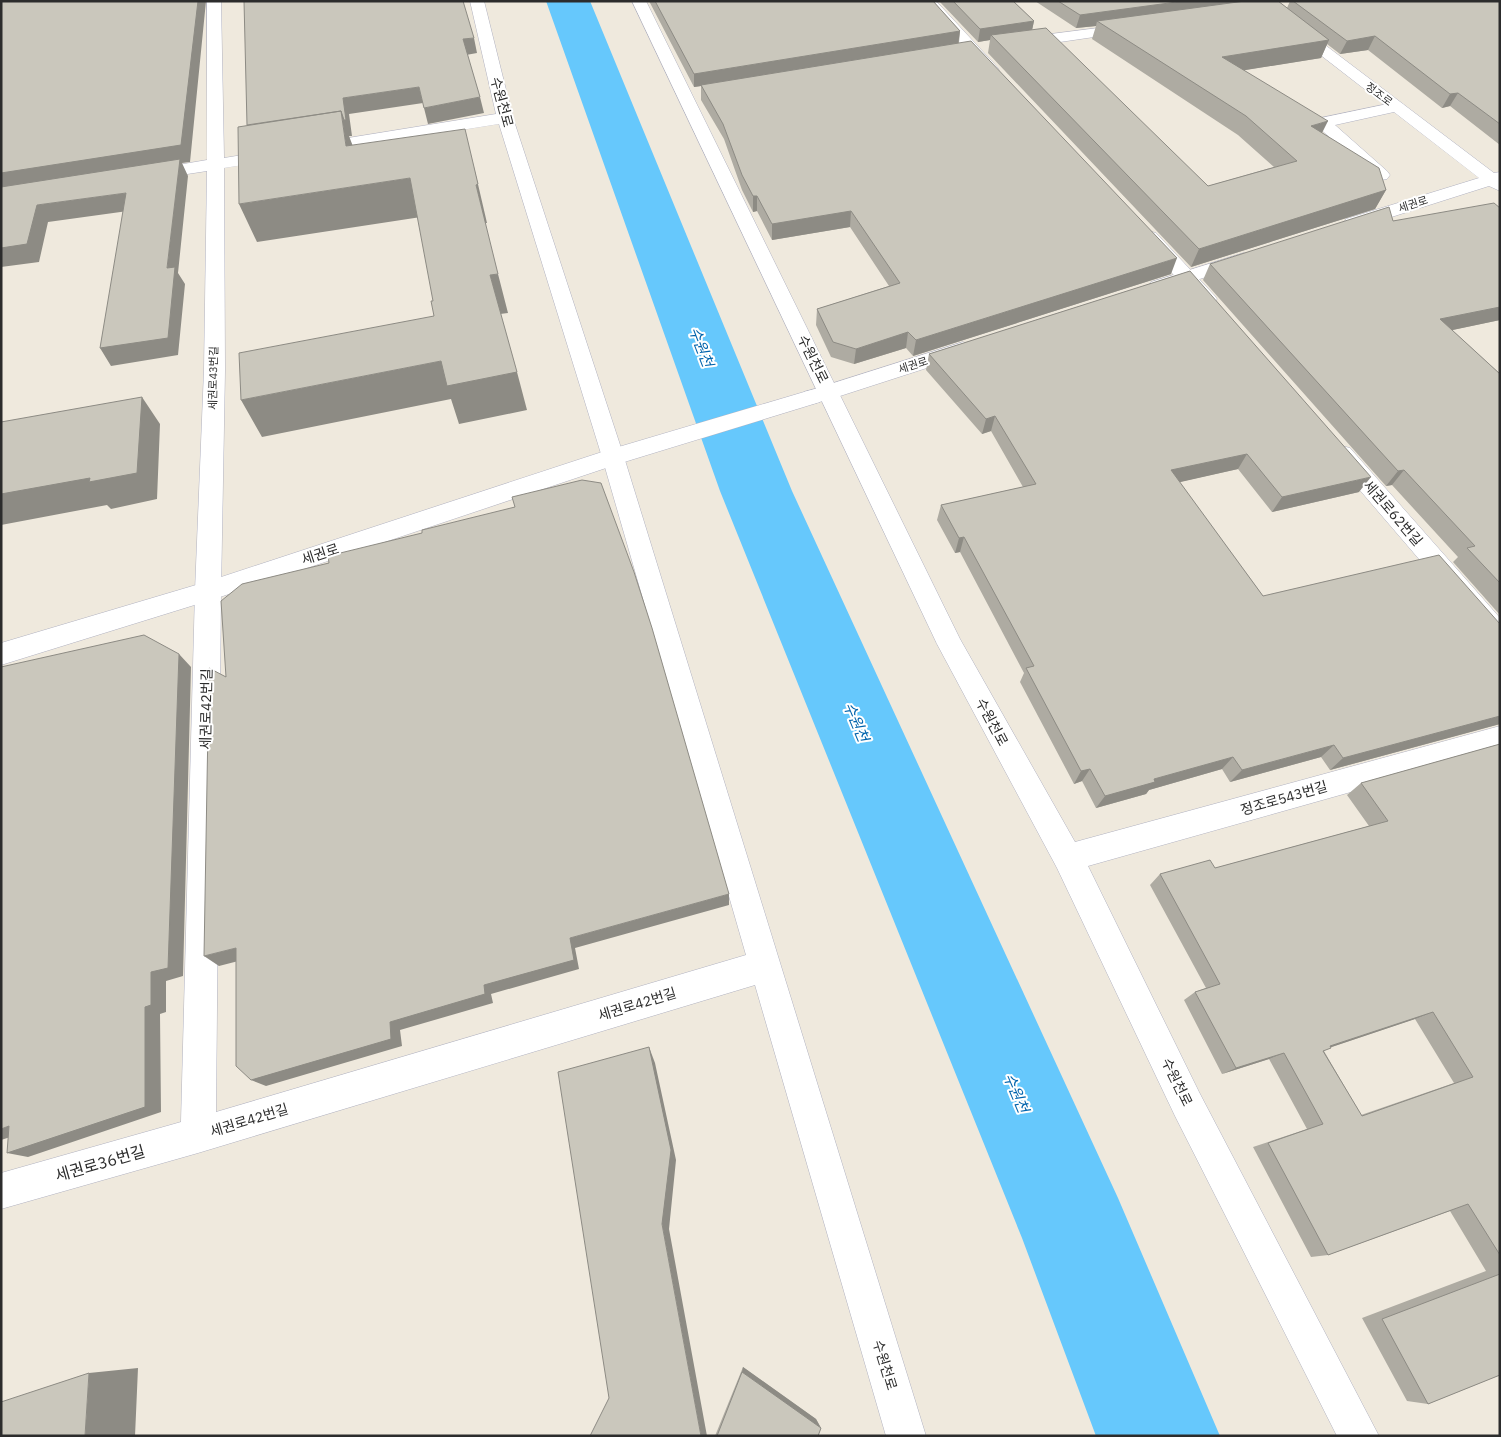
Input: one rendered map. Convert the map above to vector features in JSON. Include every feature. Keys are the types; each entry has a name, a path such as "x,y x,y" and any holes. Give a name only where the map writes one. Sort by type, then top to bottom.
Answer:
{"street":[{"name":"세권로43번길","path":"208,591 212,520 216,165 214,1"},
{"name":"수원천로","path":"477,1 505,118 625,454 764,966 906,1436"},
{"name":"수원천로","path":"639,1 821,394 950,644 1068,858 1187,1104 1359,1436"},
{"path":"928,1 1005,85"},
{"path":"1258,7 1287,6"},
{"name":"정조로","path":"1258,7 1497,181"},
{"path":"953,52 1150,25"},
{"path":"684,96 703,93"},
{"path":"1381,175 1322,123 1397,107"},
{"path":"128,179 505,118"},
{"name":"세권로","path":"1339,228 1497,181"},
{"path":"1140,227 1220,314"},
{"path":"1140,292 1263,252"},
{"name":"세권로","path":"1,654 208,591 625,454 980,344"},
{"name":"세권로62번길","path":"1330,442 1500,636"},
{"name":"세권로42번길","path":"208,591 198,1135 764,966"},
{"name":"정조로543번길","path":"1068,858 1500,738"},
{"name":"세권로36번길","path":"1,1191 198,1135"}],"building":[{"path":"1,1 198,1 181,145 1,173"},
{"path":"244,1 463,1 474,38 463,39 480,97 424,108 419,87 343,98 346,120 344,120 341,111 247,125"},
{"path":"655,1 933,1 960,31 694,74"},
{"path":"953,1 1013,1 1034,21 980,29"},
{"path":"1058,1 1184,1 1080,15"},
{"path":"1245,1 1278,1 1329,40 1222,57 1328,121 1311,126 1379,168 1386,190 1199,249 991,35 1046,28 1208,186 1297,161 1246,116 1097,21"},
{"path":"1293,1 1500,1 1500,124 1458,93 1450,94 1375,36 1347,41"},
{"path":"971,41 1177,258 916,340 908,332 856,349 833,342 817,309 900,283 851,211 772,224 757,196 753,196 742,175 723,124 701,85"},
{"path":"341,111 346,146 465,129 478,184 476,185 498,274 490,275 517,372 447,386 441,361 241,400 239,353 434,316 431,301 433,301 410,178 239,204 238,127"},
{"path":"180,159 167,268 175,267 168,338 100,348 126,193 37,205 27,244 1,248 1,187"},
{"path":"1494,203 1500,208 1500,307 1440,319 1500,374 1500,583 1467,548 1475,546 1404,470 1398,471 1210,264 1389,207 1393,221"},
{"path":"1190,271 1371,477 1282,497 1247,454 1171,470 1263,596 1439,555 1500,624 1500,716 1343,758 1334,745 1242,770 1233,757 1154,779 1155,782 1105,796 1090,769 1081,771 1026,668 1034,666 964,537 959,538 941,505 1036,484 995,416 986,419 929,354"},
{"path":"142,397 137,473 89,482 90,478 1,494 1,422"},
{"path":"582,480 601,483 634,572 729,894 570,938 574,960 484,985 485,994 390,1022 391,1039 251,1080 236,1066 236,948 204,956 209,668 226,677 221,601 242,584 329,563 328,556 422,533 422,530 515,507 512,497"},
{"path":"144,635 179,654 168,968 151,972 151,1005 145,1007 145,1107 7,1153 9,1126 1,1129 1,667"},
{"path":"1500,744 1500,1255 1468,1204 1328,1255 1268,1143 1323,1124 1284,1053 1236,1068 1195,992 1220,984 1160,874 1210,860 1215,868 1388,821 1361,783","holes":["1433,1012 1473,1077 1362,1116 1323,1051 1331,1048 1330,1046"]},
{"path":"649,1047 671,1150 662,1224 701,1436 590,1436 609,1398 558,1072"},
{"path":"1500,1274 1500,1375 1428,1404 1382,1319"},
{"path":"742,1372 821,1428 818,1436 717,1436"},
{"path":"89,1373 85,1436 1,1436 1,1402"}],"waterway":[{"name":"수원천","path":"568,1 756,491 1078,1238 1158,1436"}]}
